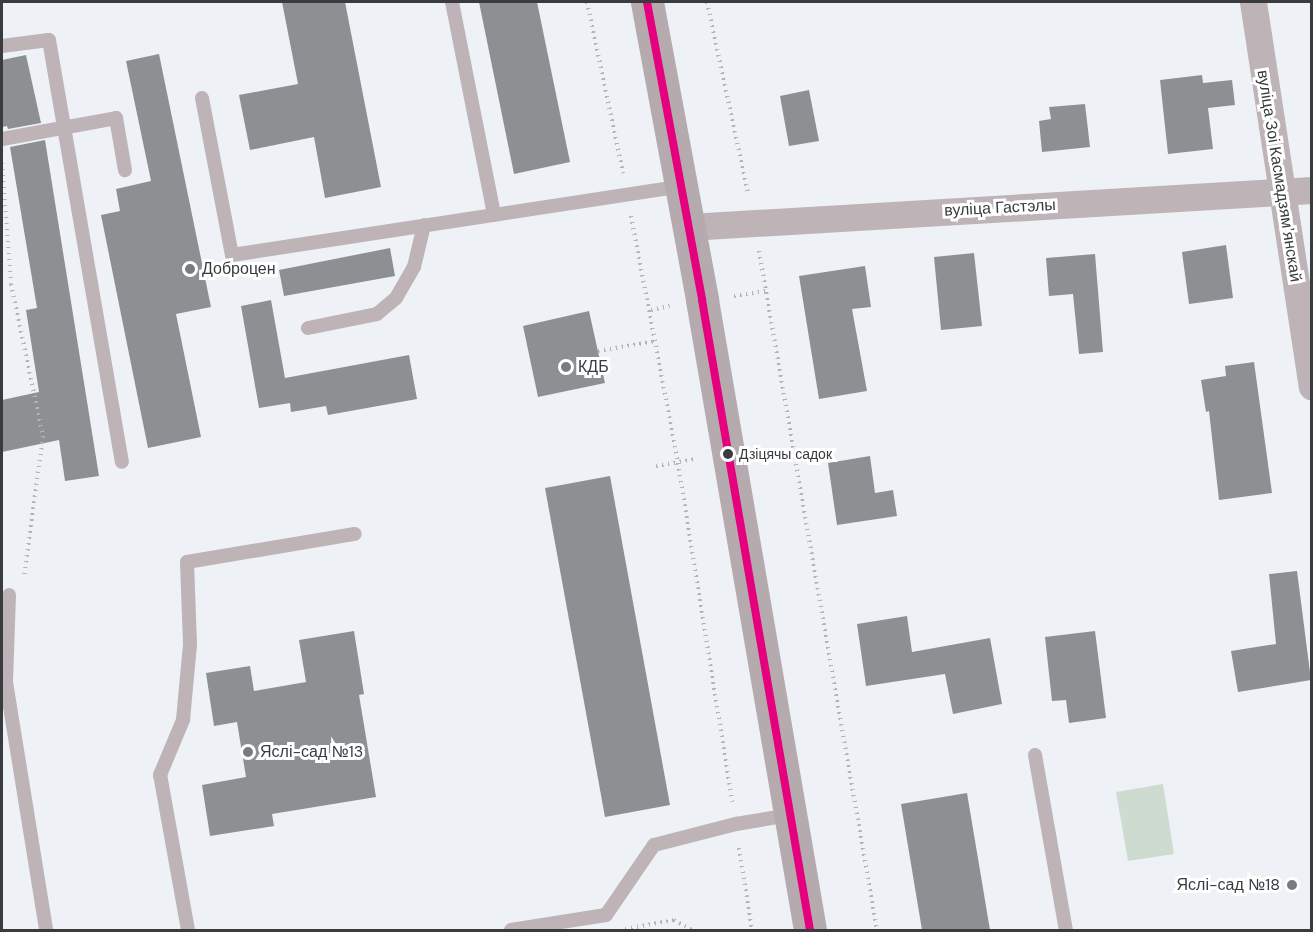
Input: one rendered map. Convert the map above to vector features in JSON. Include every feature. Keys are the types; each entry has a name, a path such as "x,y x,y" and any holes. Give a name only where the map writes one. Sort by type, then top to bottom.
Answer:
{"main road":[{"path":"647,2 689,228 810,930"}],"street":[{"name":"вуліца Зоі Касмадзямʼянскай","path":"1253,2 1311,387"},
{"name":"вуліца Гастэлы","path":"689,228 1311,190"}],"lane":[{"path":"453,2 494,215"},
{"path":"2,46 49,40 122,462"},
{"path":"202,98 232,255 681,186"},
{"path":"2,139 116,118 125,170"},
{"path":"308,328 377,314 396,298 414,267 424,225"},
{"path":"188,930 160,776 183,720 190,644 187,562 355,534"},
{"path":"9,594 4,682 46,930"},
{"path":"1035,755 1066,930"},
{"path":"511,930 606,915 654,845 736,824 790,815"}],"path":[{"path":"586,2 656,341 752,930"},
{"path":"706,2 753,223 877,930"},
{"path":"2,155 11,284 43,436 23,583 9,594"},
{"path":"598,351 656,341"},
{"path":"616,930 674,920 692,930"}],"shaded area":[{"path":"1163,784 1174,854 1128,861 1116,792"}],"building":[{"path":"282,2 345,2 381,187 325,198 314,137 250,150 239,95 298,84"},
{"path":"479,2 537,2 570,162 514,174"},
{"path":"159,54 211,307 176,314 201,437 148,448 101,215 120,211 116,189 151,181 126,61"},
{"path":"26,55 41,123 8,129 7,126 2,127 2,60"},
{"path":"1202,75 1203,83 1232,80 1235,105 1208,108 1213,149 1168,154 1160,80"},
{"path":"809,90 819,141 789,146 780,96"},
{"path":"1085,104 1090,147 1042,152 1039,121 1051,119 1049,107"},
{"path":"45,140 99,476 65,481 59,440 2,452 2,400 39,392 26,310 37,308 10,147"},
{"path":"1226,245 1233,298 1189,304 1182,252"},
{"path":"390,248 395,276 284,296 279,270"},
{"path":"974,253 982,326 941,330 934,257"},
{"path":"1095,254 1103,352 1079,354 1073,294 1049,296 1046,258"},
{"path":"865,266 871,307 852,309 867,391 819,399 799,276"},
{"path":"271,300 285,378 409,355 417,399 328,415 326,406 291,412 290,403 259,408 241,306"},
{"name":"КДБ","path":"589,311 605,383 538,397 523,326"},
{"path":"1254,362 1272,493 1219,500 1209,411 1206,412 1201,380 1226,376 1225,366"},
{"path":"870,456 875,493 893,490 897,516 837,525 828,463"},
{"path":"610,476 670,805 605,817 545,488"},
{"path":"1297,571 1311,680 1238,692 1231,651 1276,644 1269,574"},
{"path":"907,616 912,652 990,638 1002,704 953,714 945,674 866,686 857,624"},
{"path":"354,631 364,694 359,695 376,797 272,814 274,826 210,836 202,785 246,777 237,722 214,726 206,673 250,666 254,691 306,682 299,640"},
{"path":"1095,631 1106,718 1069,723 1066,700 1052,701 1045,637"},
{"path":"967,793 990,930 922,930 901,804"}],"transit line":[{"path":"647,2 702,300 810,930"}],"place":[{"name":"Доброцен","path":"190,269"},
{"name":"КДБ","path":"566,367"},
{"name":"Дзіцячы садок","path":"728,454"},
{"name":"Яслі-сад №13","path":"248,752"},
{"name":"Яслі-сад №18","path":"1292,885"}]}
